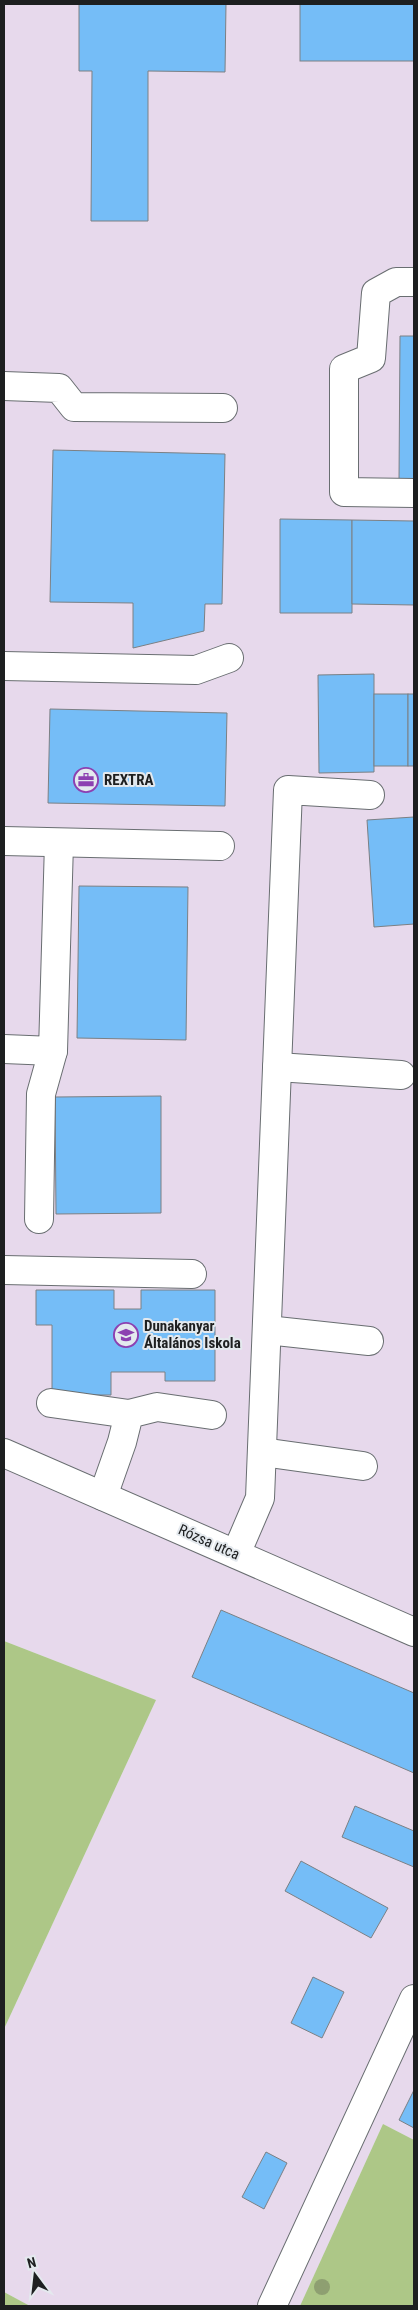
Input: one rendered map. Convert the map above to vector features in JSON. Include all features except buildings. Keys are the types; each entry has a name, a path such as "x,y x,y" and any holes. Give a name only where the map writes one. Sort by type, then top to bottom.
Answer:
{"street":[{"path":"414,282 396,282 376,293 371,358 344,369 344,492 414,493"},
{"path":"4,386 59,388 74,407 223,408"},
{"path":"4,666 196,670 229,658"},
{"path":"236,1554 260,1498 288,790 370,795"},
{"path":"4,842 220,846"},
{"path":"39,1218 41,1094 53,1051 59,843"},
{"path":"4,1049 53,1051"},
{"path":"277,1067 401,1075"},
{"path":"4,1270 192,1274"},
{"path":"267,1330 370,1341"},
{"path":"50,1404 129,1414 157,1407 212,1415"},
{"path":"103,1496 122,1442 129,1414"},
{"path":"262,1452 363,1466"},
{"name":"Rózsa utca","path":"4,1453 414,1632"},
{"path":"272,2306 414,1999"}],"shaded area":[{"path":"4,4 414,4 414,2140 383,2124 300,2306 30,2306 4,2292 4,2029 156,1700 4,1641"}],"green space":[{"path":"4,1641 156,1700 4,2029"},
{"path":"383,2124 414,2140 414,2306 300,2306"},
{"path":"4,2292 30,2306 4,2306"}],"place":[{"name":"REXTRA","path":"86,780"},
{"name":"Dunakanyar Általános Iskola","path":"126,1335"}]}
